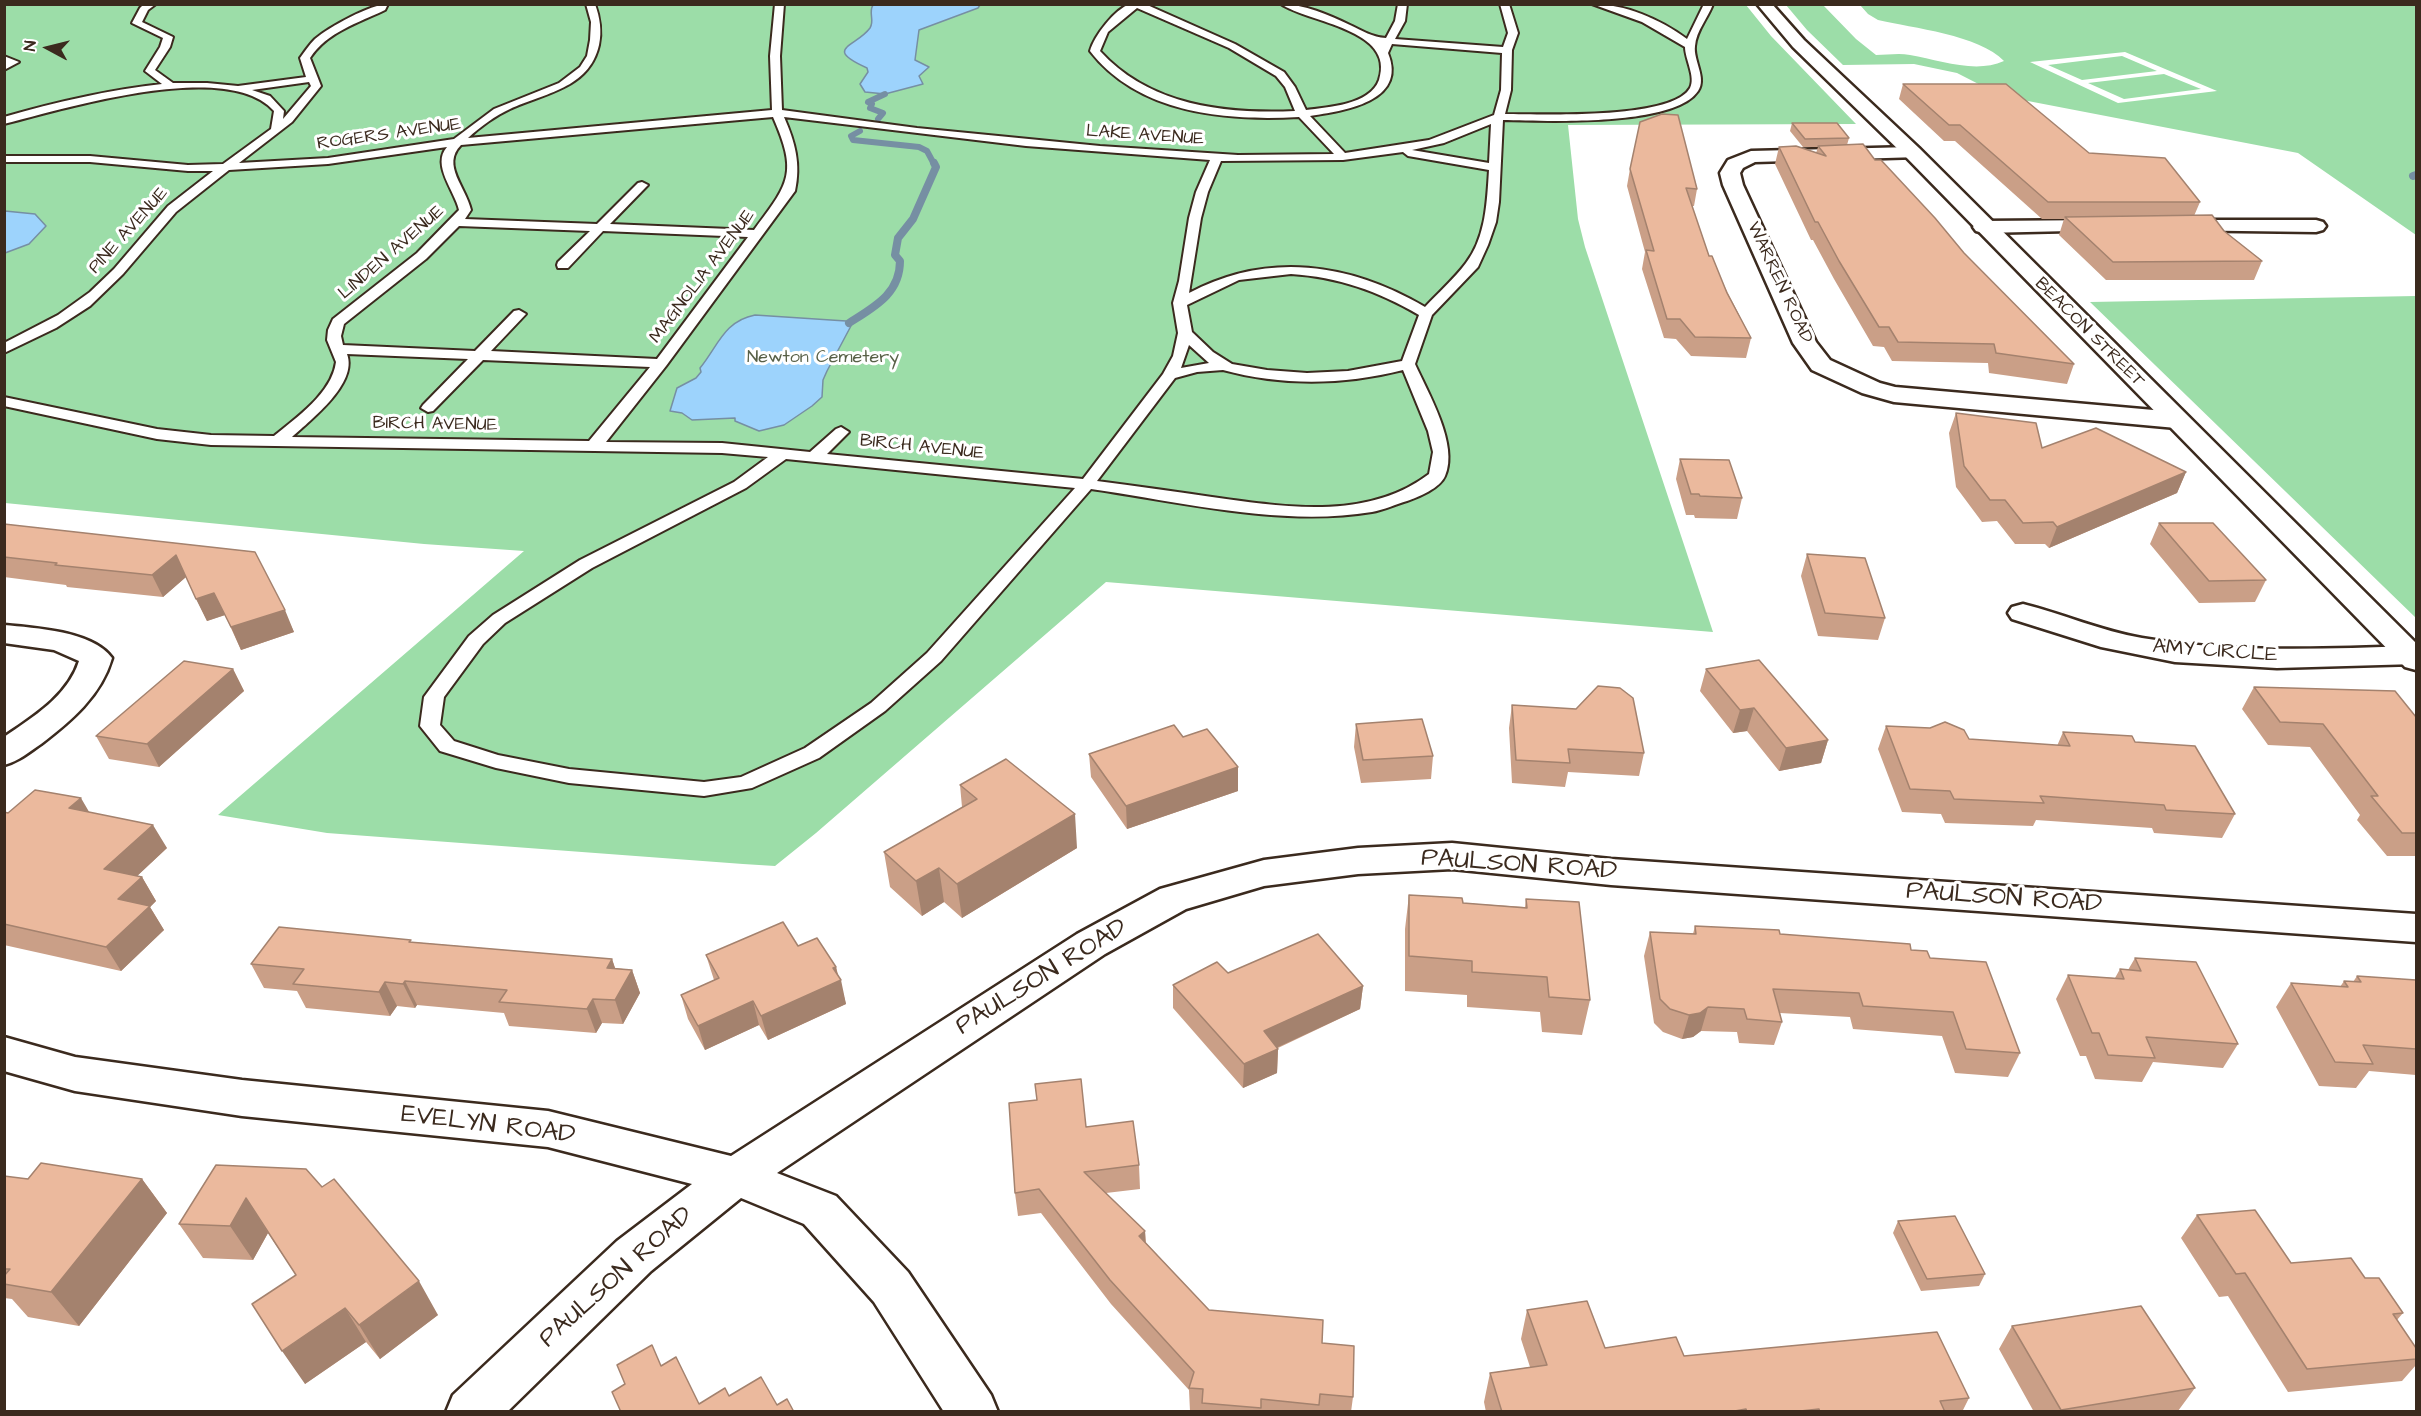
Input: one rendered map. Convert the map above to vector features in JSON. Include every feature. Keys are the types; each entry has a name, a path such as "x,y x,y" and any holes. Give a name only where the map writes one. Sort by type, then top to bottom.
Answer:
{"street":[{"name":"BEACON STREET","path":"1764,4 1799,46 1912,153 1983,227 2415,658"},
{"name":"WARREN ROAD","path":"1912,153 1776,154 1751,157 1735,164 1730,173 1733,185 1805,343 1821,365 1871,388 1894,394 2176,420"},
{"path":"1983,227 2129,226"},
{"path":"2152,226 2316,226"},
{"name":"AMY CIRCLE","path":"2024,613 2117,642 2177,652 2283,658 2415,658"},
{"path":"4,634 64,643 84,650 96,658 94,671 84,687 70,702 4,754"},
{"name":"PAULSON ROAD","path":"471,1412 634,1256 736,1176 1091,944 1173,899 1264,873 1358,861 1452,856 1611,872 2416,928"},
{"name":"EVELYN ROAD","path":"4,1054 75,1074 242,1098 548,1129 736,1176 820,1210 891,1287 973,1412"}],"lane":[{"path":"152,4 144,8 137,22 168,37 165,47 150,71 171,86"},
{"path":"4,122 87,99 171,86 239,89 312,79 305,58 310,48 327,36 382,8 384,4"},
{"name":"LINDEN AVENUE","path":"278,441 307,415 340,379 344,363 336,349 333,333 338,322 431,247 457,222 465,210 464,198 447,172 448,152 487,117 507,106 556,87 587,68 594,54 597,24 590,4"},
{"path":"777,112 775,56 780,4"},
{"path":"1343,157 1302,114 1290,87 1280,74 1261,61 1177,21 1136,4 1103,33 1096,43 1095,51 1121,75 1168,100 1198,110 1242,115 1302,114 1333,110 1370,98 1382,88 1386,80 1384,53 1400,21 1403,4"},
{"path":"1285,4 1333,22 1370,40 1384,53"},
{"path":"1170,375 1197,368 1224,366 1269,375 1319,377 1385,370 1408,364 1426,314 1454,287 1473,264 1490,222 1496,126 1506,90 1507,50 1513,33 1509,14 1504,4"},
{"path":"1596,4 1652,21 1690,46"},
{"path":"1498,117 1593,117 1652,111 1688,97 1695,90 1696,80 1690,46 1694,31 1709,4"},
{"path":"1370,40 1507,50"},
{"path":"4,59 14,62 4,67"},
{"name":"PINE AVENUE","path":"4,349 78,308 95,295 126,264 169,211 276,130 305,103 316,86 312,79"},
{"path":"239,89 268,99 279,111 276,130"},
{"name":"ROGERS AVENUE","path":"4,159 90,159 172,167 226,169 328,161 458,141 777,112"},
{"name":"LAKE AVENUE","path":"777,112 819,116 914,131 1064,147 1217,157 1305,159 1343,157 1393,150 1446,138 1498,117"},
{"name":"MAGNOLIA AVENUE","path":"594,447 661,363 789,191 795,173 789,142 777,112"},
{"path":"1393,150 1494,167"},
{"path":"783,454 740,484 586,564 499,619 476,640 434,697 430,726 447,746 496,761 569,776 704,789 745,783 812,753 878,707 934,657 1087,484 1170,375 1180,356 1185,333 1180,303 1186,281 1195,218 1202,192 1217,157"},
{"path":"563,265 642,185"},
{"path":"457,222 759,234"},
{"path":"1180,303 1212,286 1241,276 1303,271 1350,278 1405,300 1426,314"},
{"path":"428,408 519,314"},
{"path":"1185,333 1203,351 1224,366"},
{"path":"336,349 661,363"},
{"name":"BIRCH AVENUE","path":"4,401 157,434 211,440 722,448 1087,484 1277,511 1320,512 1373,507 1416,492 1437,476 1442,452 1436,431 1408,364"},
{"path":"814,457 841,432"}],"green space":[{"name":"Newton Cemetery","path":"4,5 1746,5 1771,36 1856,124 1568,125 1578,219 1585,247 1713,632 1106,582 775,866 743,864 327,833 218,815 524,551 424,544 5,503"},
{"path":"1786,5 1823,5 1856,39 1876,55 1906,54 1957,65 1981,66 2004,61 1993,52 1962,39 1878,20 1860,5 2416,5 2416,235 2298,153 2002,96 1957,73 1914,64 1843,65 1807,30","holes":["2125,52 2217,91 2118,103 2030,62"]},
{"path":"2122,56 2157,71 2082,80 2048,65"},
{"path":"2164,74 2201,89 2124,99 2088,83"},
{"path":"2416,296 2416,618 2090,302"}],"water":[{"path":"873,4 980,5 978,8 919,30 915,60 929,67 919,76 923,84 885,94 865,92 860,84 868,72 867,68 844,52 870,28"},
{"path":"5,211 35,214 46,226 29,244 5,253"},
{"path":"755,315 846,321 852,324 823,380 822,397 784,425 759,431 735,421 735,418 692,420 682,413 670,411 677,388 696,378 701,372 700,368 729,329 744,318"}],"building":[{"path":"1903,84 2006,84 2089,153 2165,158 2200,202 2048,202 1960,125 1949,125"},
{"path":"1662,114 1678,115 1697,189 1686,188 1709,256 1712,256 1727,293 1751,338 1695,337 1680,319 1667,319 1646,250 1654,251 1630,169 1640,122"},
{"path":"1792,123 1837,123 1849,138 1805,139"},
{"path":"1863,144 1875,160 1881,160 1935,218 1964,253 2074,364 1996,353 1994,344 1898,342 1889,327 1879,327 1818,222 1815,222 1779,147 1796,146 1826,156 1818,146"},
{"path":"2212,215 2224,231 2262,261 2113,262 2065,217"},
{"path":"1956,413 2036,423 2042,448 2096,428 2186,472 2057,527 2053,522 2023,523 2005,500 1990,500 1964,466"},
{"path":"1680,459 1729,460 1742,498 1691,494"},
{"path":"2159,523 2213,523 2266,580 2209,581"},
{"path":"4,524 255,552 285,610 231,627 214,593 196,599 176,555 152,575 4,557"},
{"path":"1807,554 1865,558 1885,618 1825,613"},
{"path":"1759,660 1828,740 1786,748 1754,708 1740,710 1706,669"},
{"path":"184,661 233,669 147,744 96,736"},
{"path":"1598,686 1620,688 1633,698 1644,753 1568,749 1570,763 1516,760 1512,705 1576,709"},
{"path":"2254,687 2395,691 2416,717 2416,833 2402,833 2371,796 2378,796 2323,724 2280,722"},
{"path":"1422,719 1433,756 1363,760 1356,724"},
{"path":"1945,722 1964,730 1969,739 2070,746 2063,732 2132,736 2135,742 2195,746 2235,814 2166,810 2164,805 2040,796 2044,803 1954,799 1950,791 1910,789 1886,726 1930,728"},
{"path":"1174,725 1183,737 1207,729 1238,767 1126,806 1089,754"},
{"path":"1006,759 1075,814 957,884 939,868 916,881 884,852 977,799 960,785"},
{"path":"35,790 81,798 69,808 153,825 104,869 142,877 118,899 150,906 106,947 4,924 4,812 8,813"},
{"path":"1409,895 1462,898 1463,903 1527,908 1526,899 1579,902 1590,1000 1549,997 1547,977 1472,972 1472,961 1409,956"},
{"path":"783,922 798,946 817,938 836,967 833,968 841,980 761,1016 753,1001 698,1026 681,995 719,978 706,955"},
{"path":"1695,926 1779,930 1780,934 1910,944 1911,950 1927,951 1930,958 1986,962 2020,1053 1966,1049 1953,1012 1863,1006 1859,993 1773,989 1782,1022 1747,1019 1744,1009 1708,1007 1700,1013 1689,1015 1670,1009 1660,999 1650,932 1696,934"},
{"path":"279,927 411,940 409,942 612,959 607,968 632,970 615,1000 593,999 587,1009 499,1002 507,990 405,981 403,984 385,982 379,992 293,984 304,969 251,964"},
{"path":"1318,934 1363,986 1264,1031 1278,1049 1244,1064 1173,985 1217,962 1228,973"},
{"path":"2135,958 2196,962 2238,1044 2146,1037 2155,1058 2108,1055 2099,1033 2092,1033 2068,975 2124,979 2120,969 2141,971"},
{"path":"2357,976 2416,980 2416,1049 2363,1045 2373,1064 2335,1062 2291,983 2348,987 2344,981 2361,982"},
{"path":"1081,1079 1086,1127 1133,1121 1139,1165 1084,1172 1145,1231 1139,1236 1209,1310 1323,1320 1322,1343 1354,1346 1353,1397 1320,1394 1319,1405 1261,1399 1261,1408 1202,1403 1203,1389 1189,1388 1194,1372 1110,1280 1039,1189 1015,1193 1009,1103 1037,1100 1035,1084"},
{"path":"41,1163 142,1179 51,1292 4,1284 4,1276 10,1269 4,1269 4,1176 28,1179"},
{"path":"216,1165 306,1169 322,1187 334,1179 419,1281 359,1325 345,1308 282,1351 252,1304 296,1275 246,1198 230,1226 179,1224"},
{"path":"2255,1210 2291,1263 2351,1258 2365,1278 2379,1278 2403,1313 2393,1314 2416,1348 2416,1359 2307,1369 2245,1273 2236,1274 2197,1215"},
{"path":"1955,1216 1985,1274 1927,1279 1898,1221"},
{"path":"1587,1301 1605,1348 1676,1337 1684,1356 1937,1332 1969,1398 1940,1401 1945,1412 1820,1412 1819,1409 1791,1412 1747,1412 1746,1409 1729,1412 1502,1412 1490,1373 1547,1365 1527,1310"},
{"path":"2141,1306 2195,1388 2061,1410 2012,1326"},
{"path":"652,1345 661,1366 676,1357 699,1404 725,1388 729,1396 761,1377 777,1405 787,1399 794,1412 621,1412 612,1392 625,1384 617,1365"}],"waterway":[{"path":"878,119 883,113 870,108 872,104 868,102 885,94"},
{"path":"860,131 851,136 853,140 919,147 927,151 934,164"},
{"path":"849,323 876,305 896,282 900,261 895,255 898,238 913,219 936,167 934,163"}]}
